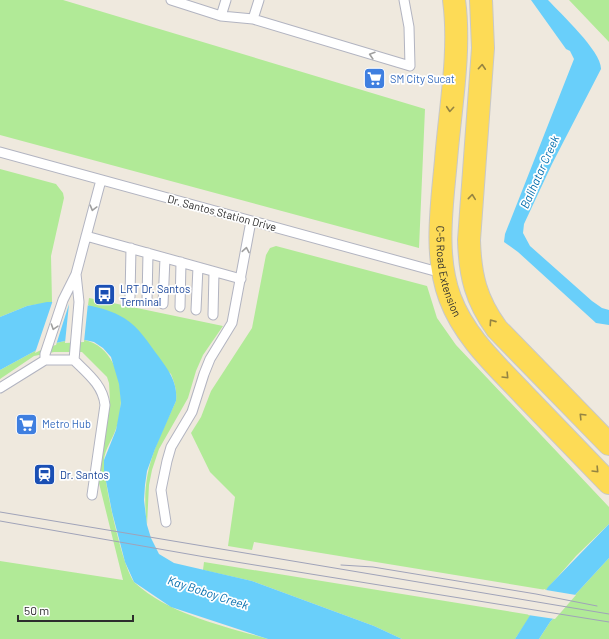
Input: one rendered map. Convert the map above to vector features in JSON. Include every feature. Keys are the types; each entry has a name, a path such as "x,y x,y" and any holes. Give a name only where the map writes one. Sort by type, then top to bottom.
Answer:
{"main road":[{"name":"C-5 Road Extension","path":"454,0 456,48 441,212 440,240 444,273 450,298 462,323 480,349 609,484"},
{"name":"C-5 Road Extension","path":"481,0 484,48 469,240 470,265 475,288 484,310 497,329 609,444"}],"lane":[{"path":"170,0 221,16 253,19 410,66 409,27 404,0"},
{"path":"221,16 226,0"},
{"path":"253,19 259,0"},
{"name":"Dr. Santos Station Drive","path":"0,152 444,273"},
{"path":"45,357 63,300 76,274 101,180"},
{"path":"166,522 161,490 171,447 192,412 210,359 232,323 252,221"},
{"path":"86,236 241,279"},
{"path":"130,297 131,248"},
{"path":"147,300 148,253"},
{"path":"163,304 165,258"},
{"path":"180,307 181,262"},
{"path":"196,310 198,267"},
{"path":"213,315 214,272"},
{"path":"76,274 79,302 74,356 97,383 104,399 92,495"},
{"path":"0,388 45,357 74,356"}],"green space":[{"path":"0,0 63,0 425,109 419,248 0,135"},
{"path":"569,0 609,0 609,42"},
{"path":"0,169 56,184 63,193 64,198 51,256 52,302 27,306 0,317"},
{"path":"276,246 427,286 437,318 456,345 609,507 609,524 576,556 546,590 254,542 252,550 228,546 235,497 210,472 191,433 201,417 211,391 252,328 266,255 270,248"},
{"path":"89,298 223,326 203,355 196,371 188,398 159,449 149,485 147,525 145,507 148,475 156,447 176,401 175,384 171,374 88,305"},
{"path":"85,340 97,345 107,353 114,364 121,390 119,417 104,460 110,504 120,544 130,575 135,583 149,594 181,611 216,624 268,639 0,639 0,561 123,580 97,475 110,401 109,383 107,377 82,352 54,352 34,356 0,379 0,370 46,345 65,341"},
{"path":"609,558 609,639 539,639 550,622"},
{"path":"204,562 531,615 515,639 402,639 374,626 252,581 203,570"}],"water":[{"name":"Balihatar Creek","path":"531,0 548,0 588,43 600,62 601,69 552,164 524,224 523,233 530,246 592,301 602,308 609,310 609,325 596,323 518,252 504,242 505,234 574,59 570,51 566,49"},
{"name":"Kay Boboy Creek","path":"47,302 97,307 124,318 143,336 163,362 172,378 176,388 176,401 155,449 147,471 145,485 144,500 147,525 151,538 159,554 174,563 252,581 374,626 402,639 268,639 171,607 134,582 125,562 112,512 104,471 104,460 116,430 121,403 119,384 111,357 103,348 94,342 85,340 65,341 46,345 0,370 0,317 27,306"},
{"path":"609,524 609,558 550,622 539,639 515,639 548,587"}],"pier":[{"path":"53,300 88,303 84,342 65,343 69,304 56,345 47,347 35,353"},
{"path":"544,589 576,595 555,619 528,615"}],"tram line":[{"path":"0,512 609,614"},
{"path":"0,521 205,557 609,622"},
{"path":"341,565 373,567 536,594 597,606"}],"place":[{"name":"SM City Sucat","path":"375,79"},
{"name":"LRT Dr. Santos Terminal","path":"105,295"},
{"name":"Metro Hub","path":"27,424"},
{"name":"Dr. Santos","path":"44,475"}]}
